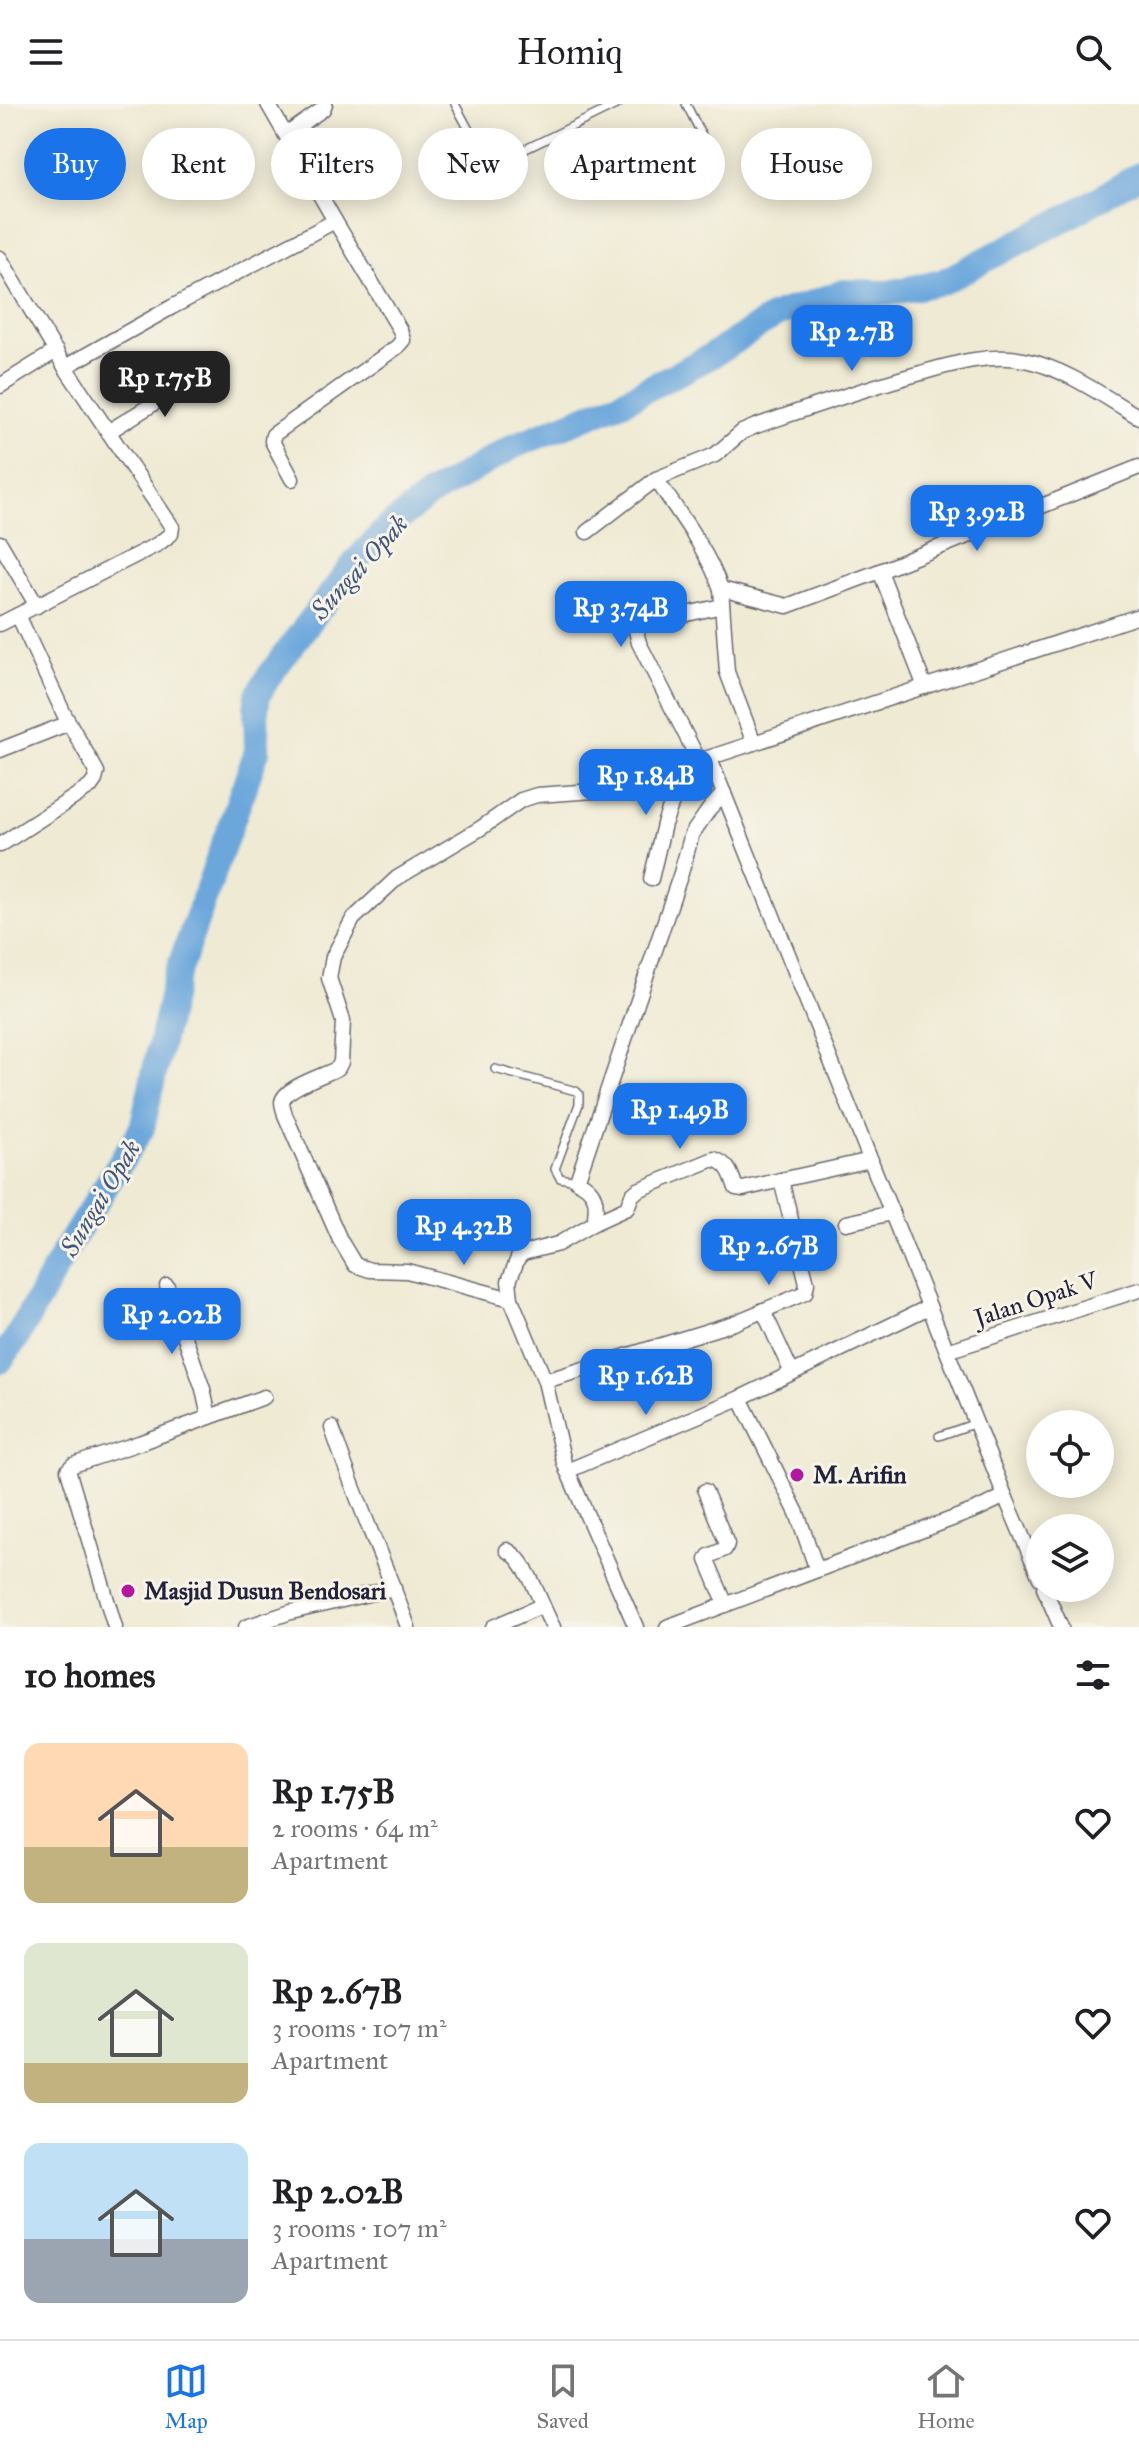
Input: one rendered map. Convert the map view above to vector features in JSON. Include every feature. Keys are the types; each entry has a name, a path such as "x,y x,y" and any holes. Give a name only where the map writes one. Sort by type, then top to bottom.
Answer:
{"street":[{"path":"268,104 282,128"},
{"path":"296,128 323,109 325,104"},
{"path":"292,479 272,441 273,435 403,340 323,200"},
{"path":"65,367 335,221"},
{"path":"0,258 65,367 172,527 171,534 158,544 0,624"},
{"path":"0,386 56,351"},
{"path":"587,532 658,483 715,455 742,432 860,390 963,362 1023,359 1075,380 1139,417"},
{"path":"108,432 201,374"},
{"path":"721,589 787,606 1139,467"},
{"path":"658,483 710,562 721,589 727,672 735,700 754,743"},
{"path":"0,543 37,606"},
{"path":"880,571 925,687"},
{"path":"722,606 643,624 636,631 639,643 698,762 724,793 1026,1545"},
{"path":"0,845 90,787 95,780 95,766 69,723 18,615"},
{"path":"511,1299 407,1271 370,1270 355,1265 345,1251 285,1115 282,1102 291,1090 338,1068 343,1021 329,978 333,957 353,919 397,878 481,828 521,800 537,795 622,789 1139,616"},
{"path":"0,750 69,723"},
{"path":"651,879 664,824 698,762"},
{"path":"594,1223 597,1206 593,1192 577,1181 692,834 724,793"},
{"path":"636,1627 567,1471 545,1381 511,1299 509,1281 518,1258 529,1250 558,1244 627,1208 632,1195 638,1190 714,1159 723,1162 730,1170 736,1188 743,1189 871,1160"},
{"path":"545,1381 734,1323 799,1297 807,1288 781,1180"},
{"path":"846,1223 892,1213"},
{"path":"167,1286 203,1389 209,1417"},
{"name":"Jalan Opak V","path":"947,1351 1139,1290"},
{"path":"567,1471 740,1398 929,1307"},
{"path":"763,1310 792,1373"},
{"path":"115,1627 68,1470 73,1465 264,1397"},
{"path":"740,1398 797,1513 817,1570"},
{"path":"332,1428 346,1472 408,1627"},
{"path":"705,1491 727,1544 725,1549 707,1560 726,1605"},
{"path":"667,1627 1005,1496"},
{"path":"507,1550 517,1556 553,1627"},
{"path":"246,1627 291,1612 394,1588"},
{"path":"1050,1602 1061,1627"},
{"path":"493,1627 541,1606"}],"lane":[{"path":"459,105 481,152 492,164 618,104"},
{"path":"686,104 698,128"},
{"path":"495,1069 579,1094 579,1104 555,1169 560,1178 577,1181"},
{"path":"939,1436 976,1423"}],"waterway":[{"name":"Sungai Opak","path":"0,1361 142,1128 175,980 257,751 258,695 357,560 387,528 431,494 514,446 622,402 711,356 776,315 844,292 888,293 942,282 1068,217 1139,175"}],"place":[{"name":"M. Arifin","path":"797,1475"},
{"name":"Masjid Dusun Bendosari","path":"128,1591"}]}
